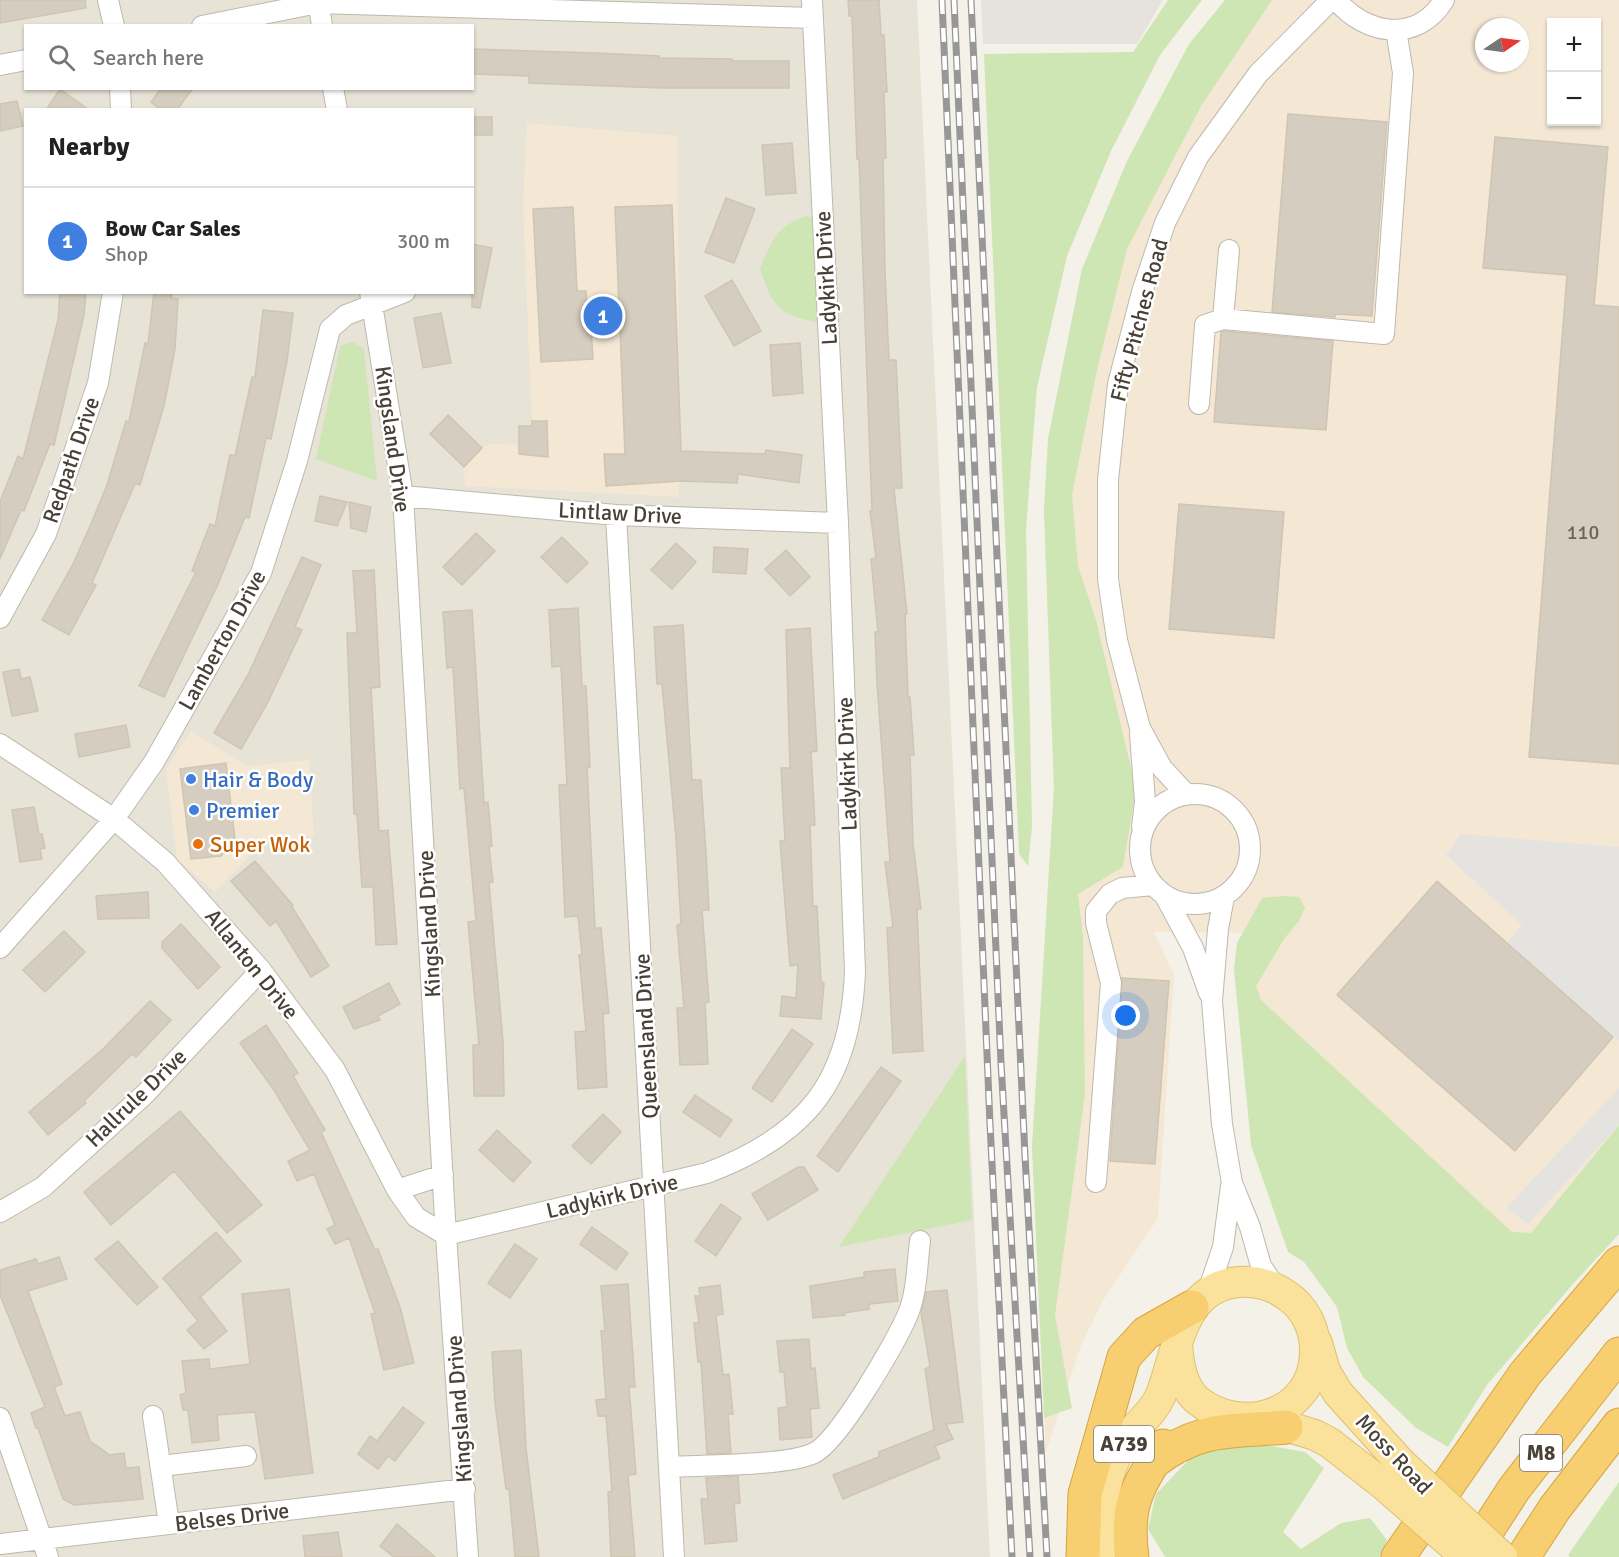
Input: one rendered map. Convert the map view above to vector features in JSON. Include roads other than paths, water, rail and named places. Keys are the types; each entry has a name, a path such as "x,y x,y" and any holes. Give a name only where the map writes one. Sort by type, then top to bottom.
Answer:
{"highway":[{"path":"1398,1557 1525,1374 1619,1263"},
{"path":"1083,1557 1085,1494 1124,1357 1146,1333 1200,1301"},
{"name":"M8","path":"1468,1557 1514,1489 1619,1354"},
{"path":"1132,1557 1130,1516 1134,1494 1160,1451 1213,1431 1259,1420"},
{"name":"M8","path":"1523,1557 1555,1508 1619,1425"}],"main road":[{"path":"1248,1282 1276,1288 1299,1306 1313,1332 1316,1354 1306,1385 1293,1402 1280,1412 1259,1420 1215,1410 1197,1400 1185,1383 1178,1363 1177,1342 1182,1324 1200,1301 1226,1285 1248,1282"},
{"name":"Moss Road","path":"1313,1332 1325,1371 1392,1474 1468,1557"},
{"name":"A739","path":"1100,1557 1102,1507 1113,1467 1125,1440 1147,1417 1159,1398 1177,1342"},
{"name":"Moss Road","path":"1259,1420 1315,1435 1392,1474 1502,1557"},
{"name":"A739","path":"1118,1557 1121,1507 1129,1479 1150,1453 1160,1451 1187,1429 1259,1420"}],"street":[{"path":"108,0 114,24"},
{"name":"Fifty Pitches Road","path":"1186,794 1174,784 1162,768 1140,728 1125,679 1108,579 1108,480 1118,384 1142,292 1165,223 1198,157 1258,74 1331,0"},
{"path":"1336,0 1349,16 1373,28 1396,30 1418,24 1437,12 1444,0"},
{"path":"318,2 322,24"},
{"path":"212,24 318,2 812,9"},
{"name":"Ladykirk Drive","path":"446,1235 707,1173 737,1162 784,1135 809,1111 826,1087 849,1032 855,971 838,524 812,9"},
{"path":"1199,404 1205,325 1223,318 1384,334 1403,73 1396,30"},
{"path":"0,65 24,60"},
{"path":"120,90 121,108"},
{"path":"333,90 337,108"},
{"path":"1223,318 1229,250"},
{"name":"Redpath Drive","path":"0,618 46,534 98,383 113,294"},
{"name":"Lamberton Drive","path":"0,948 114,819 154,762 261,573 297,461 330,329 372,298 394,294"},
{"name":"Kingsland Drive","path":"372,298 403,496 446,1235 468,1557"},
{"name":"Lintlaw Drive","path":"403,496 616,515 838,524"},
{"name":"Queensland Drive","path":"616,515 674,1557"},
{"name":"Fifty Pitches Road","path":"1140,728 1145,802 1140,850"},
{"name":"Allanton Drive","path":"0,744 114,819 165,862 261,970 335,1070 397,1190 416,1217 446,1235"},
{"path":"1096,1182 1111,983 1095,916 1103,901 1122,888 1136,871 1140,850 1152,815 1164,803 1186,794 1217,798 1236,811 1246,826 1251,853 1244,874 1224,897 1218,929 1212,1002 1222,1124 1232,1183 1250,1227 1261,1266 1276,1288"},
{"path":"1140,850 1159,890 1193,948 1212,1002"},
{"path":"1122,888 1159,890 1180,903 1197,905 1224,897"},
{"name":"Hallrule Drive","path":"0,1212 43,1187 145,1094 261,970"},
{"path":"397,1190 443,1174"},
{"path":"1200,1301 1223,1247 1232,1183"},
{"path":"669,1467 793,1459 813,1454 828,1445 848,1419 908,1313 920,1242"},
{"path":"153,1416 170,1524"},
{"path":"0,1418 45,1548"},
{"path":"161,1466 246,1456"},
{"name":"Belses Drive","path":"0,1544 45,1548 170,1524 465,1489"}],"railway":[{"path":"942,0 990,1124 1012,1557"},
{"path":"954,0 1001,1063 1030,1557"},
{"path":"971,0 1025,1156 1047,1557"}],"place":[{"name":"Bow Car Sales","path":"603,316"},
{"name":"Hair & Body","path":"191,779"},
{"name":"Premier","path":"194,810"},
{"name":"Super Wok","path":"198,844"}]}
